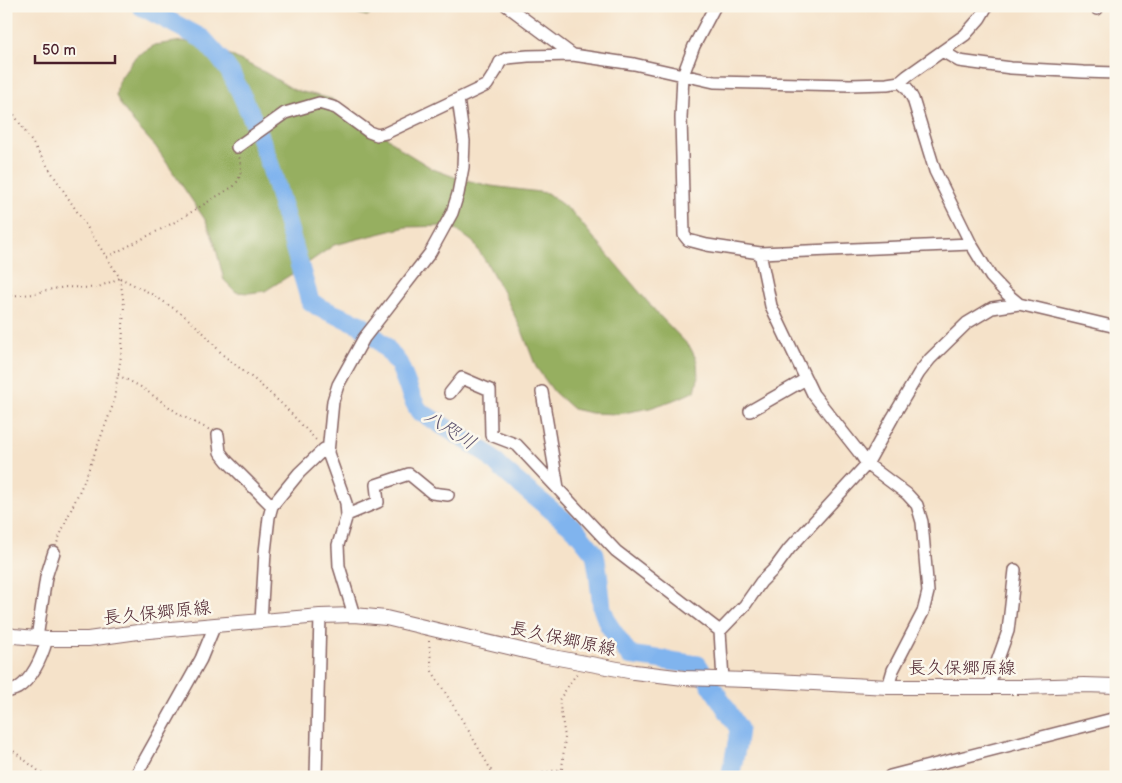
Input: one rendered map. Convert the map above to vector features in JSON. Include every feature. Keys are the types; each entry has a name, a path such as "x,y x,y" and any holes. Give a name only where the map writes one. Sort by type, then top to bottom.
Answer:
{"main road":[{"name":"長久保郷原線","path":"6,634 42,638 88,639 215,625 354,615 386,618 542,655 634,672 668,676 888,687 1116,686"}],"street":[{"path":"507,6 574,55"},
{"path":"715,6 694,46 683,75 681,118 684,235 688,240 707,245 760,253 971,244"},
{"path":"237,147 285,114 319,103 336,108 369,132 377,135 386,133 487,85 500,62 507,58 574,55 634,64 714,82 850,85 900,82 965,35 980,18 987,6"},
{"path":"942,52 959,61 1011,68 1116,73"},
{"path":"900,82 907,88 913,99 935,171 971,244 991,277 1019,304"},
{"path":"354,615 339,566 338,545 347,514 346,503 328,453 333,401 338,386 364,338 430,253 452,213 463,167 464,141 458,99"},
{"path":"760,253 771,306 813,394 867,464 907,494 917,505 922,522 928,592 923,612 893,670 888,687"},
{"path":"723,680 720,631 745,605 761,582 775,568 789,549 867,464 919,372 967,323 992,308 1019,304 1116,326"},
{"path":"450,393 462,378 490,390 491,435 517,445 616,551 720,631"},
{"path":"750,411 806,379"},
{"path":"542,392 558,488"},
{"path":"218,435 220,452 272,506"},
{"path":"261,621 265,552 272,506 299,473 324,449"},
{"path":"347,514 378,502 376,485 409,474 432,494 448,495"},
{"path":"6,692 17,688 33,672 44,651 42,638 46,577 54,552"},
{"path":"988,687 1008,631 1015,570"},
{"path":"316,777 320,616"},
{"path":"136,777 201,658 215,625"},
{"path":"890,776 1116,718"}],"path":[{"path":"6,102 120,278 124,305 122,350 113,406 86,479 66,520 54,552"},
{"path":"107,257 175,222 234,186 239,180 241,171 237,147"},
{"path":"6,296 36,294 66,287 96,288 120,278"},
{"path":"120,278 150,294 194,324 223,355 255,380 283,406 324,449"},
{"path":"118,375 141,387 182,416 218,435"},
{"path":"427,628 432,671 495,777"},
{"path":"522,777 562,769 565,736 559,700 584,663"},
{"path":"6,745 46,777"}],"green space":[{"path":"339,6 386,6 367,16"},
{"path":"182,41 212,46 266,73 294,90 332,99 348,117 382,133 402,150 433,169 457,178 491,186 547,193 572,212 657,313 690,347 697,361 698,379 695,391 650,408 618,414 591,413 573,409 554,392 536,367 523,333 504,294 473,242 451,226 406,227 334,245 265,291 236,292 224,280 214,241 206,221 156,147 134,123 116,96 118,82 136,56 155,45"}],"waterway":[{"name":"八咫川","path":"141,6 203,39 230,72 258,131 271,168 310,301 320,308 361,325 383,344 399,364 419,411 485,452 503,470 575,529 595,554 602,608 608,624 629,655 698,665 739,729 730,777"}]}
